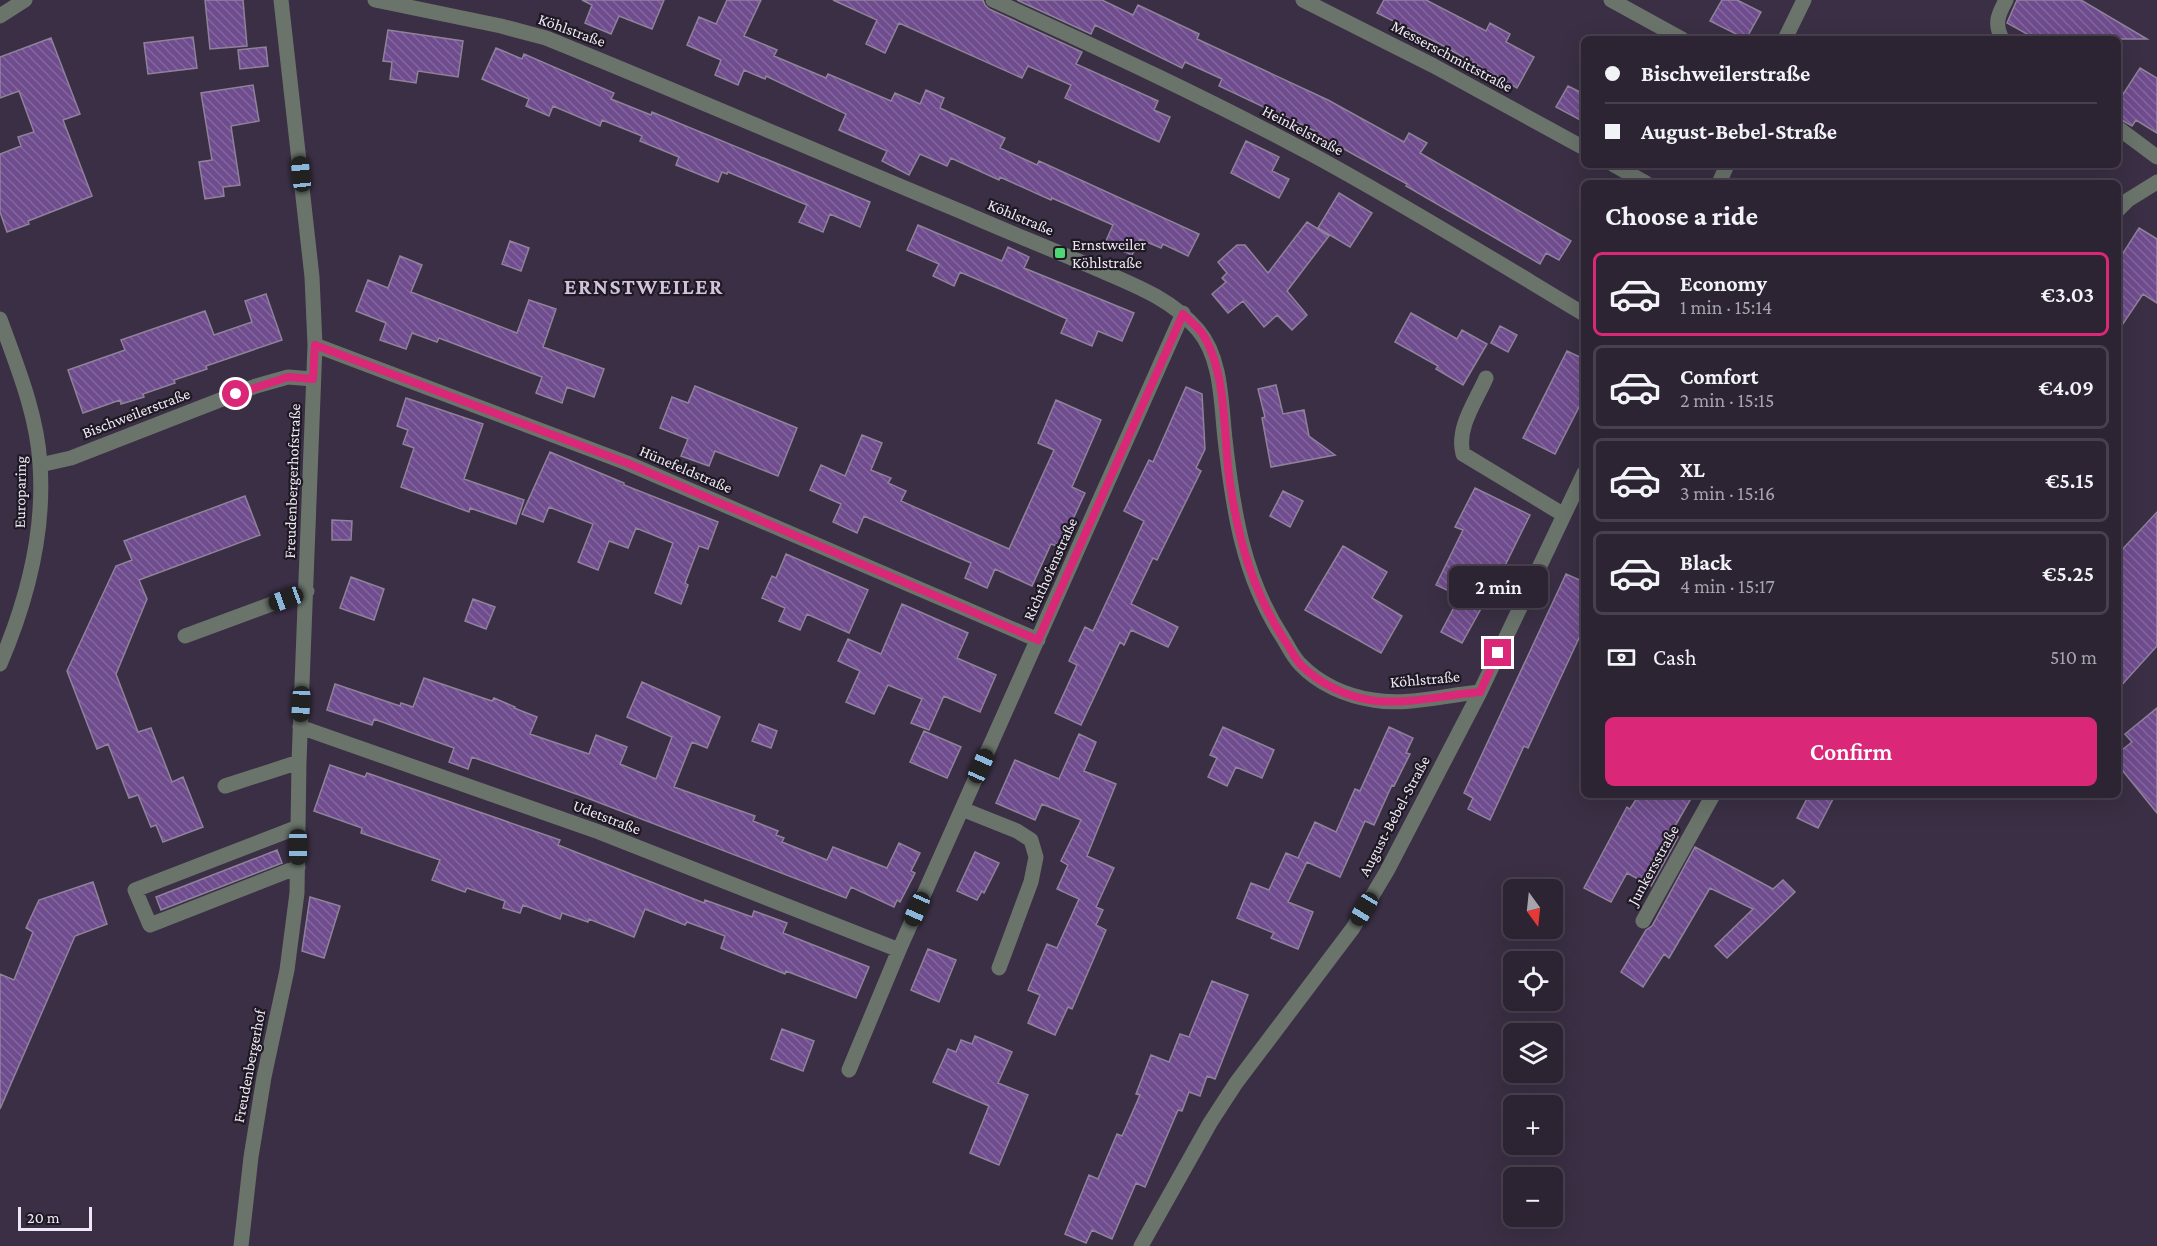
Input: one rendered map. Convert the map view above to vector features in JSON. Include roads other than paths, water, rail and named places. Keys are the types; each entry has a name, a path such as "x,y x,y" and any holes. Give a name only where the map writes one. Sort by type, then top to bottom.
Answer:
{"street":[{"path":"0,16 26,0"},
{"name":"Freudenbergerhofstraße","path":"281,0 312,277 315,345 300,727 297,893"},
{"name":"Köhlstraße","path":"375,0 501,26 546,38 1151,293 1183,314 1201,333 1213,357 1220,385 1230,484 1241,541 1255,588 1299,663 1323,682 1347,694 1375,701 1412,702 1480,692"},
{"name":"Heinkelstraße","path":"995,0 1284,140 1420,216 1581,312"},
{"name":"Messerschmittstraße","path":"1303,0 1434,66 1581,146"},
{"path":"1611,0 1677,36"},
{"path":"1786,36 1804,0"},
{"path":"2000,36 1997,29 1999,13 2006,0"},
{"path":"2121,130 2157,157"},
{"path":"1619,168 1641,180"},
{"path":"2121,207 2157,182"},
{"name":"Richthofenstraße","path":"849,1070 899,950 1183,314"},
{"name":"Europaring","path":"0,319 24,388 40,465 38,533 28,586 17,625 0,664"},
{"name":"Hünefeldstraße","path":"315,345 627,463 1038,640"},
{"name":"Bischweilerstraße","path":"40,465 71,458 256,386 288,377 313,379"},
{"path":"1486,378 1461,431 1462,454 1564,515"},
{"name":"August-Bebel-Straße","path":"1141,1246 1210,1123 1236,1083 1353,928 1387,871 1480,692 1581,479"},
{"path":"185,636 307,591"},
{"name":"Udetstraße","path":"300,727 599,832 899,950"},
{"path":"225,786 299,762"},
{"name":"Junkersstraße","path":"1643,921 1711,798"},
{"path":"962,808 1017,831 1031,840 1036,857 1031,882 999,968"},
{"path":"298,827 135,890 150,925 298,867"},
{"name":"Freudenbergerhof","path":"241,1246 251,1157 264,1077 287,970 297,893"}],"place":[{"name":"Ernstweiler Köhlstraße","path":"1060,253"}],"district":[{"name":"ERNSTWEILER","path":"644,286"}]}
